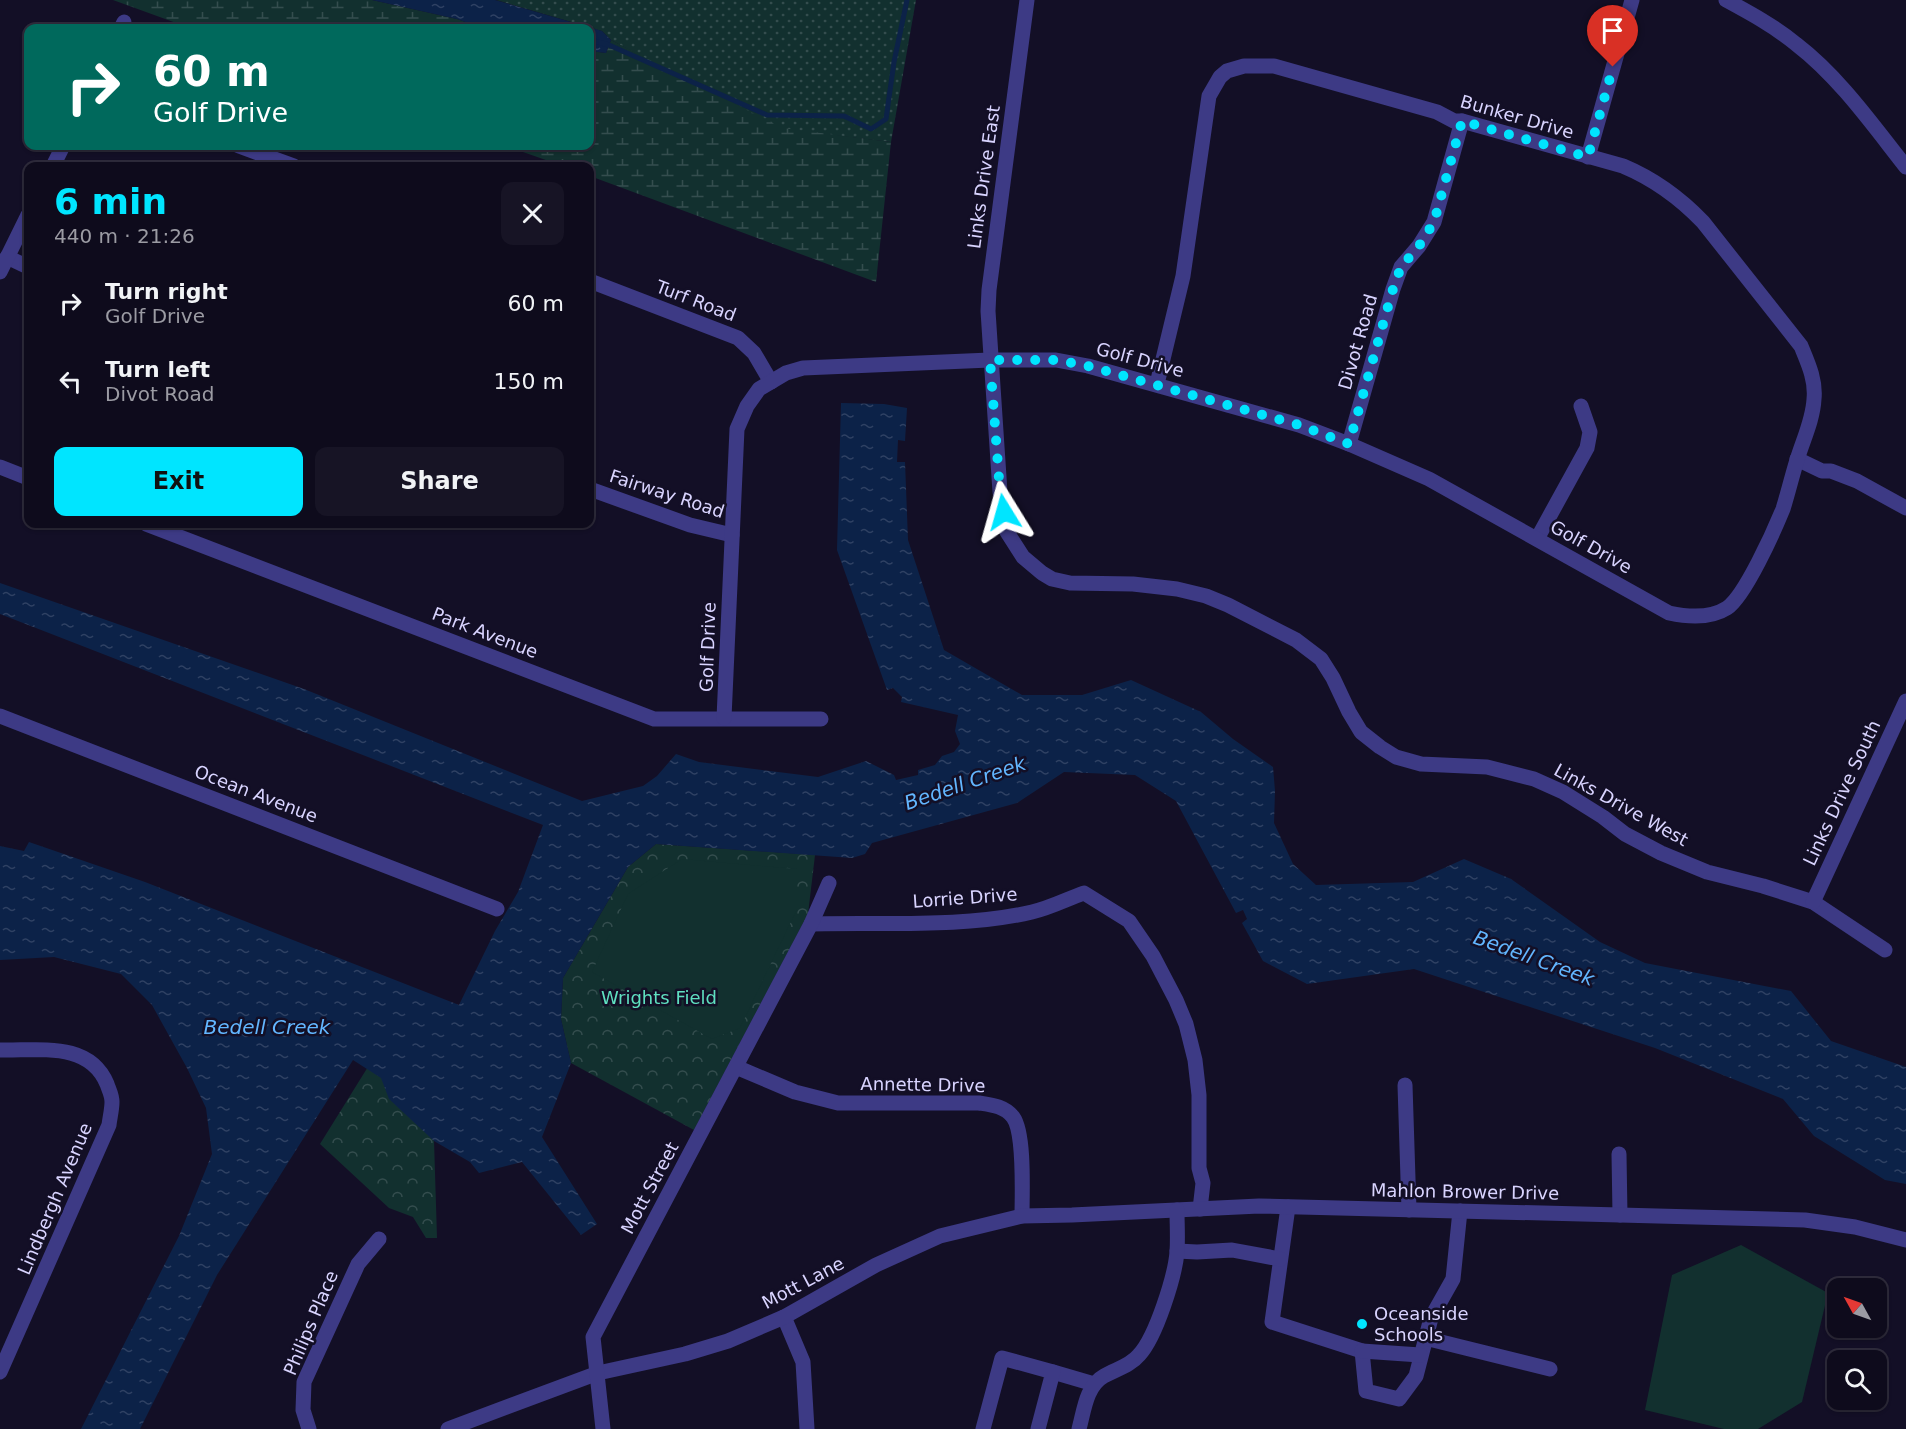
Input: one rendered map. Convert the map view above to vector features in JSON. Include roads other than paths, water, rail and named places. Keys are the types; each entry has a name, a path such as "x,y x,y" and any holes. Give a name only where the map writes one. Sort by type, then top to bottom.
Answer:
{"street":[{"name":"Links Drive East","path":"990,360 989,290 1027,0"},
{"path":"1588,157 1632,0"},
{"path":"1726,0 1764,21 1797,44 1844,89 1906,166"},
{"name":"Bunker Drive","path":"1157,384 1183,276 1209,96 1220,77 1227,71 1244,66 1274,66 1437,112 1454,121 1462,121 1623,166 1647,176 1686,204 1703,222 1801,346 1811,369 1814,398 1806,437 1782,509 1749,581 1725,610 1710,615 1693,616"},
{"name":"Divot Road","path":"1349,444 1393,289 1401,267 1419,246 1434,222 1462,121"},
{"path":"250,150 283,162"},
{"path":"0,272 24,223"},
{"path":"7,257 24,265"},
{"name":"Turf Road","path":"594,283 738,338 754,353 771,382"},
{"name":"Links Drive West","path":"990,360 1000,492 1007,532 1023,557 1042,573 1052,579 1070,582 1133,584 1178,590 1206,596 1228,605 1296,640 1321,659 1361,732 1396,757 1421,764 1487,767 1534,779 1563,792 1625,834 1661,853 1707,872 1813,902 1885,950"},
{"name":"Golf Drive","path":"724,718 737,429 742,414 753,397 771,382 786,373 824,366 1056,360 1157,384 1299,425 1349,444 1429,479 1669,613 1693,616"},
{"path":"1537,539 1587,448 1590,432 1581,406"},
{"path":"1797,459 1822,471 1831,471 1857,481 1906,508"},
{"path":"0,467 24,476"},
{"name":"Fairway Road","path":"594,490 690,525 732,535"},
{"name":"Park Avenue","path":"156,528 654,719 821,719"},
{"name":"Links Drive South","path":"1813,902 1906,701"},
{"name":"Ocean Avenue","path":"0,716 497,909"},
{"name":"Mott Street","path":"603,1429 593,1337 811,924 829,883"},
{"name":"Lorrie Drive","path":"811,924 963,921 1006,917 1035,911 1084,892 1129,921 1153,956 1176,1000 1186,1024 1195,1060 1199,1095 1199,1168 1203,1183 1200,1209"},
{"name":"Lindbergh Avenue","path":"0,1050 72,1052 87,1058 103,1074 111,1093 112,1102 109,1125 0,1372"},
{"name":"Annette Drive","path":"736,1067 795,1092 838,1103 979,1103 1003,1108 1014,1119 1020,1139 1022,1215"},
{"path":"1405,1085 1409,1210"},
{"path":"1619,1154 1620,1215"},
{"path":"1288,1207 1272,1322 1362,1351 1420,1355"},
{"name":"Mahlon Brower Drive","path":"1022,1215 1288,1207 1805,1220 1855,1227 1906,1240"},
{"path":"1079,1429 1089,1393 1094,1384 1140,1355 1157,1324 1178,1251 1177,1210"},
{"path":"1362,1351 1366,1391 1399,1399 1416,1376 1431,1318 1453,1279 1460,1211"},
{"name":"Mott Lane","path":"597,1373 685,1354 728,1341 784,1317 876,1264 940,1236 1022,1215"},
{"name":"Philips Place","path":"309,1429 303,1410 304,1382 358,1264 379,1239"},
{"path":"1178,1251 1232,1250 1280,1259"},
{"path":"784,1317 803,1362 807,1429"},
{"path":"1425,1338 1550,1369"},
{"path":"984,1429 1002,1358 1094,1384"},
{"path":"1038,1429 1053,1372"},
{"path":"448,1429 597,1373"}],"water":[{"path":"372,0 495,0 578,24 471,24"},
{"path":"594,29 602,31 611,40 606,53 594,52"},
{"name":"Bedell Creek","path":"841,403 884,404 907,408 905,441 898,440 897,462 905,462 908,540 944,650 1022,695 1082,695 1131,680 1201,712 1233,739 1273,767 1274,823 1293,864 1316,885 1413,882 1464,859 1511,879 1600,942 1645,963 1791,991 1831,1041 1906,1067 1906,1184 1885,1180 1814,1136 1783,1099 1655,1048 1414,969 1307,984 1263,961 1242,923 1247,919 1243,910 1236,913 1176,801 1135,775 1064,772 1017,803 872,843 865,854 852,858 656,844 628,867 563,978 561,1019 571,1063 542,1137 597,1224 581,1235 522,1162 479,1173 470,1162 434,1141 389,1099 381,1078 353,1060 217,1275 140,1429 81,1429 179,1236 212,1154 206,1108 152,1005 121,974 54,957 0,960 0,846 24,851 29,842 145,882 459,1005 495,931 518,892 543,825 0,614 0,583 304,689 582,801 643,786 657,776 676,754 699,762 818,777 866,761 894,775 896,780 918,775 918,770 935,765 942,756 954,752 960,744 955,731 958,715 901,702 902,697 893,688 887,690 837,550"}],"waterway":[{"path":"594,41 609,45 767,115 844,116 871,129 886,119 894,62 907,0"}],"place":[{"name":"Oceanside Schools","path":"1362,1324"}],"park label":[{"name":"Wrights Field","path":"659,998"}]}
